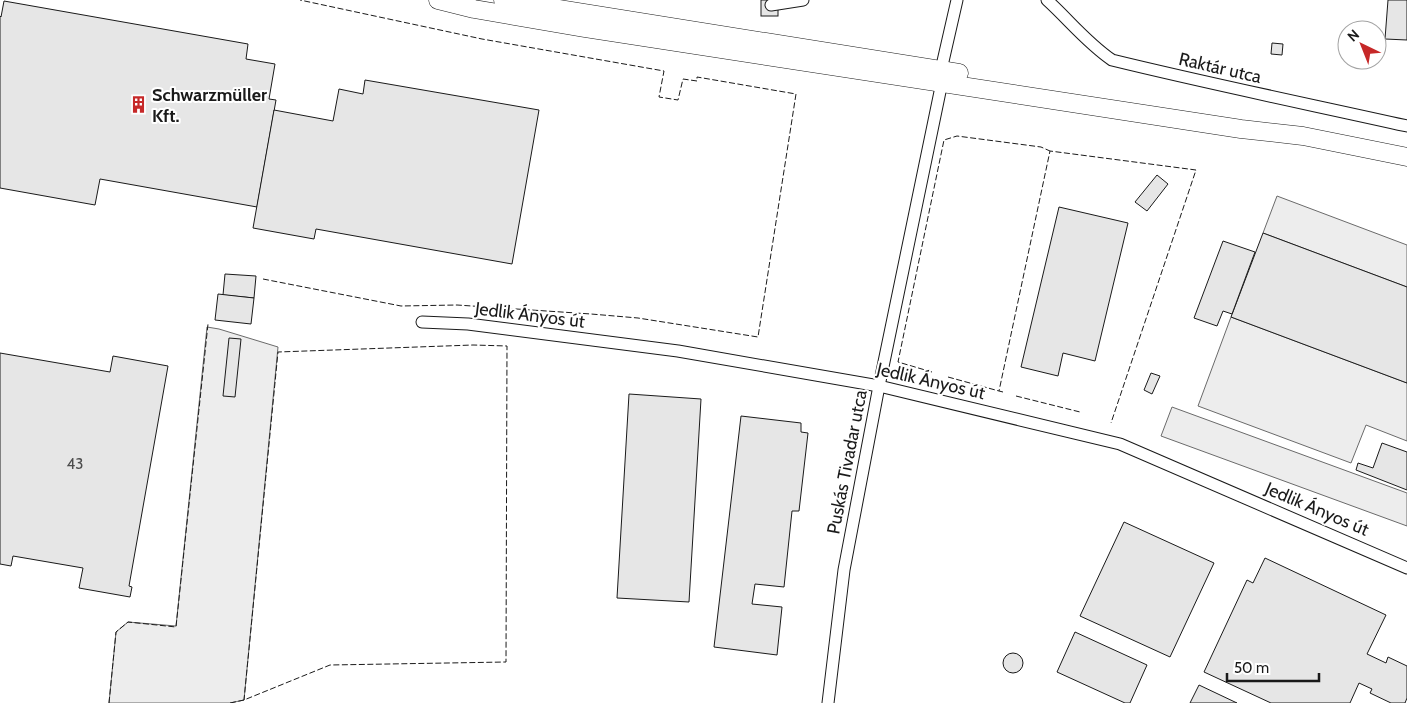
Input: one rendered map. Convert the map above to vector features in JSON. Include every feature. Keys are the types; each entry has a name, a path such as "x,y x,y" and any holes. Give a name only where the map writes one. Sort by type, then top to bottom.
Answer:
{"main road":[{"path":"438,0 474,9 584,28 855,70 941,76"},
{"path":"503,0 1241,130 1303,136 1407,157"}],"street":[{"path":"771,5 803,0"},
{"name":"Puskás Tivadar utca","path":"828,703 844,570 957,0"},
{"name":"Raktár utca","path":"1047,0 1065,16 1094,48 1112,60 1250,93 1407,126"},
{"name":"Jedlik Ányos út","path":"422,322 468,324 678,351 879,386 1125,446 1407,568"}],"shaded area":[{"path":"1277,196 1407,245 1407,287 1263,233"},
{"path":"1231,317 1407,383 1407,441 1366,425 1351,463 1198,406"},
{"path":"207,327 278,347 244,700 230,703 109,703 116,632 128,622 176,626"},
{"path":"1172,407 1407,493 1407,526 1161,436"}],"building":[{"path":"761,0 778,0 778,16 761,16"},
{"path":"1388,0 1407,0 1407,40 1387,39"},
{"name":"Schwarzmüller Kft.","path":"4,1 248,44 246,59 275,64 269,99 276,100 257,207 100,179 95,205 0,188 0,16"},
{"path":"1272,43 1283,44 1282,55 1271,54"},
{"path":"365,80 539,110 512,264 316,229 314,239 253,228 274,110 333,121 339,89 363,94"},
{"path":"1157,175 1168,184 1147,211 1135,202"},
{"path":"1059,207 1128,223 1095,361 1063,353 1058,376 1021,367"},
{"path":"1263,233 1407,287 1407,383 1231,317"},
{"path":"1223,241 1255,252 1232,314 1223,311 1217,326 1194,318"},
{"path":"225,274 256,276 254,298 223,295"},
{"path":"218,294 254,298 251,324 215,320"},
{"path":"229,338 241,339 235,397 223,396"},
{"path":"0,353 110,372 113,356 168,366 129,586 132,587 130,597 79,588 83,568 13,556 11,566 0,564"},
{"path":"1151,373 1160,376 1152,394 1144,390"},
{"path":"629,394 701,399 689,602 617,598"},
{"path":"741,416 801,423 801,432 808,433 799,511 792,511 784,587 755,584 752,604 782,607 777,655 714,647"},
{"path":"1382,443 1407,452 1407,490 1356,470 1358,463 1373,468"},
{"path":"1124,522 1214,563 1170,657 1080,616"},
{"path":"1265,558 1386,615 1367,654 1386,663 1388,657 1407,666 1407,698 1405,703 1391,703 1370,693 1372,689 1359,683 1350,703 1271,703 1204,672 1247,580 1253,583"},
{"path":"1075,632 1147,665 1130,703 1125,703 1057,672"},
{"path":"1013,653 1020,656 1023,663 1020,670 1013,673 1006,670 1003,663 1006,656"},
{"path":"1199,685 1237,703 1190,703"}],"fence":[{"path":"263,279 401,306 457,305 638,318 758,337 796,94 697,77 697,81 683,79 678,100 659,97 664,71 482,39 300,0"},
{"path":"932,372 898,362 944,140 957,136 1041,147 1050,151"},
{"path":"1003,392 999,391 1050,151 1196,170 1111,423"},
{"path":"109,703 116,632 128,622 176,627 208,324"},
{"path":"230,703 244,700 330,665 506,662 507,346 473,345 278,352 244,700"},
{"path":"948,377 999,391"},
{"path":"1016,396 1080,412"}],"place":[{"name":"Schwarzmüller Kft.","path":"138,105"}]}
